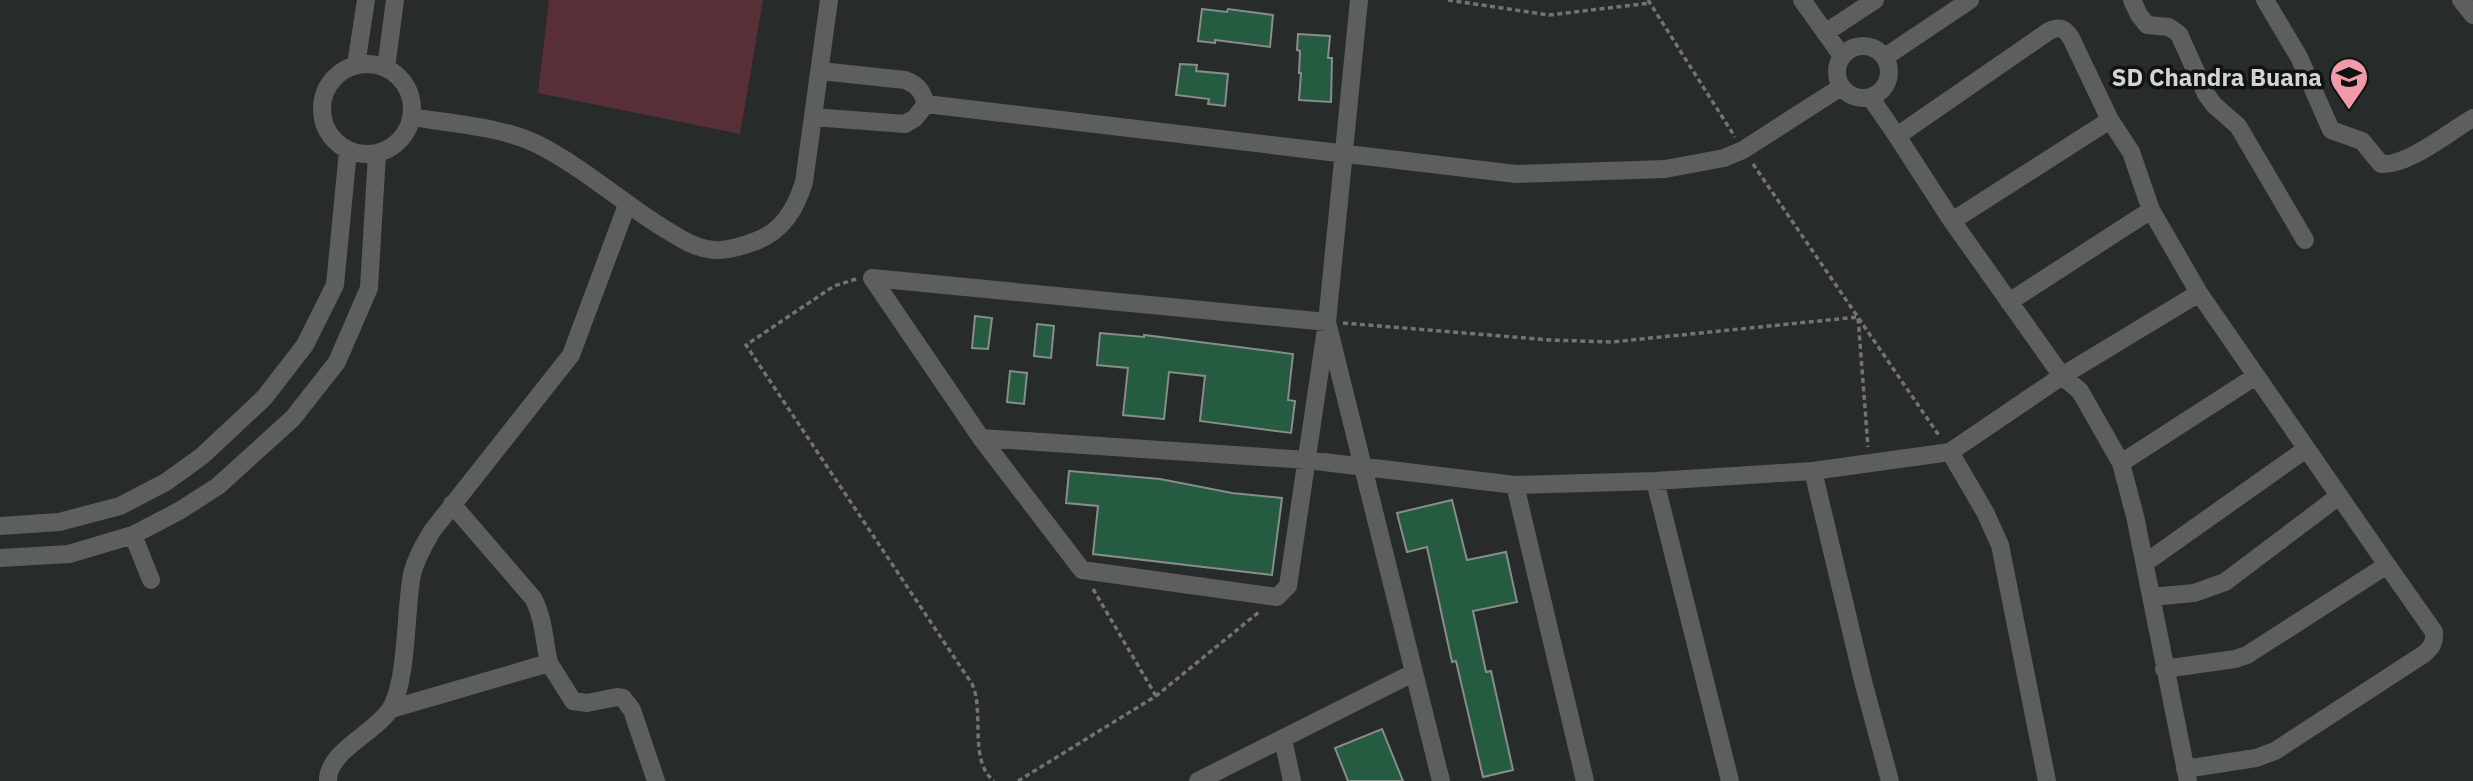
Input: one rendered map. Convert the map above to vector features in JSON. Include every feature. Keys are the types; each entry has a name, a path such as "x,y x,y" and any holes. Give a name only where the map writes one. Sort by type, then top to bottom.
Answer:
{"street":[{"path":"356,65 366,0"},
{"path":"386,68 395,0"},
{"path":"412,117 513,135 534,143 681,239 699,247 716,250 738,247 762,238 785,222 797,204 804,182 829,0"},
{"path":"872,278 981,438 1082,570 1277,597 1288,586 1327,322 1359,0"},
{"path":"1802,0 1842,56"},
{"path":"1825,33 1875,0"},
{"path":"1885,57 1970,0"},
{"path":"2132,0 2138,15 2147,25 2169,27 2179,34 2206,94 2214,105 2238,126 2305,240"},
{"path":"2265,0 2299,57 2331,130 2362,141 2381,164 2390,165 2410,156 2473,118"},
{"path":"2461,0 2473,15"},
{"path":"1870,97 2009,302 2062,376 2080,391 2121,463 2145,563 2187,775 2275,751 2431,648 2435,639 2434,632 2199,293 2151,210 2131,152 2110,120 2071,38 2063,29 2058,27 2049,31 1897,136"},
{"path":"1855,47 1872,47 1885,57 1888,81 1878,94 1854,97 1841,87 1836,71 1842,56 1855,47"},
{"path":"356,65 386,68 401,80 411,97 412,117 406,133 393,146 377,154 348,151 333,140 324,123 322,105 327,87 339,73 356,65"},
{"path":"820,71 905,80 916,84 923,93 926,104"},
{"path":"926,104 1540,175 1665,169 1724,158 1743,150 1841,87"},
{"path":"813,117 905,124 915,118 926,104"},
{"path":"1952,220 2110,120"},
{"path":"0,526 60,522 120,506 166,482 202,456 264,398 305,345 335,285 348,151"},
{"path":"0,558 69,554 133,535 179,511 218,486 293,418 337,362 369,289 377,154"},
{"path":"328,781 334,760 379,723 391,709 399,686 412,572 420,552 432,531 571,355 627,205"},
{"path":"2009,302 2151,210"},
{"path":"872,278 1327,322"},
{"path":"981,438 1307,460 1514,485 1655,481 1813,471 1950,452 2062,376 2199,293"},
{"path":"1327,322 1441,781"},
{"path":"2121,463 2256,376"},
{"path":"2145,563 2306,449"},
{"path":"1950,452 1985,512 2000,545 2048,781"},
{"path":"1813,471 1859,667 1890,781"},
{"path":"1655,481 1730,781"},
{"path":"1514,485 1585,781"},
{"path":"2151,597 2194,593 2225,582 2339,496"},
{"path":"453,504 533,598 542,616 542,631 549,663 573,701 587,703 617,697 628,702 656,781"},
{"path":"133,535 150,580"},
{"path":"2164,669 2246,655 2387,565"},
{"path":"391,709 549,663"},
{"path":"1198,781 1413,673"},
{"path":"1283,739 1292,781"}],"path":[{"path":"1448,0 1549,15 1649,2 1743,150 1950,452"},
{"path":"872,278 853,279 834,286 746,345 972,684 976,696 982,762 986,775 994,781"},
{"path":"1327,322 1550,340 1612,342 1858,317"},
{"path":"1858,317 1869,463"},
{"path":"1082,570 1156,696"},
{"path":"1018,781 1156,696 1277,597"}],"shaded area":[{"path":"549,0 763,0 740,134 538,93"}],"building":[{"path":"1202,9 1227,12 1228,9 1273,15 1270,47 1215,40 1215,43 1198,41"},
{"path":"1298,34 1330,36 1328,58 1332,58 1331,102 1299,100 1301,73 1300,51 1297,50"},
{"path":"1180,64 1197,65 1196,71 1228,74 1225,106 1208,104 1209,99 1176,95"},
{"path":"975,316 992,318 988,349 972,348"},
{"path":"1037,324 1054,326 1051,358 1034,356"},
{"path":"1100,333 1144,335 1293,354 1288,400 1295,401 1291,433 1200,421 1205,376 1169,372 1164,419 1123,415 1128,368 1097,365"},
{"path":"1010,371 1027,373 1024,404 1007,402"},
{"path":"1069,471 1160,479 1232,493 1282,498 1272,575 1093,554 1098,506 1066,503"},
{"path":"1452,500 1467,560 1506,552 1517,602 1473,611 1486,672 1491,671 1513,770 1483,777 1456,661 1452,662 1427,547 1407,552 1397,513"},
{"path":"1382,729 1403,781 1348,781 1335,748"}],"place":[{"name":"SD Chandra Buana","path":"2349,111"}]}
